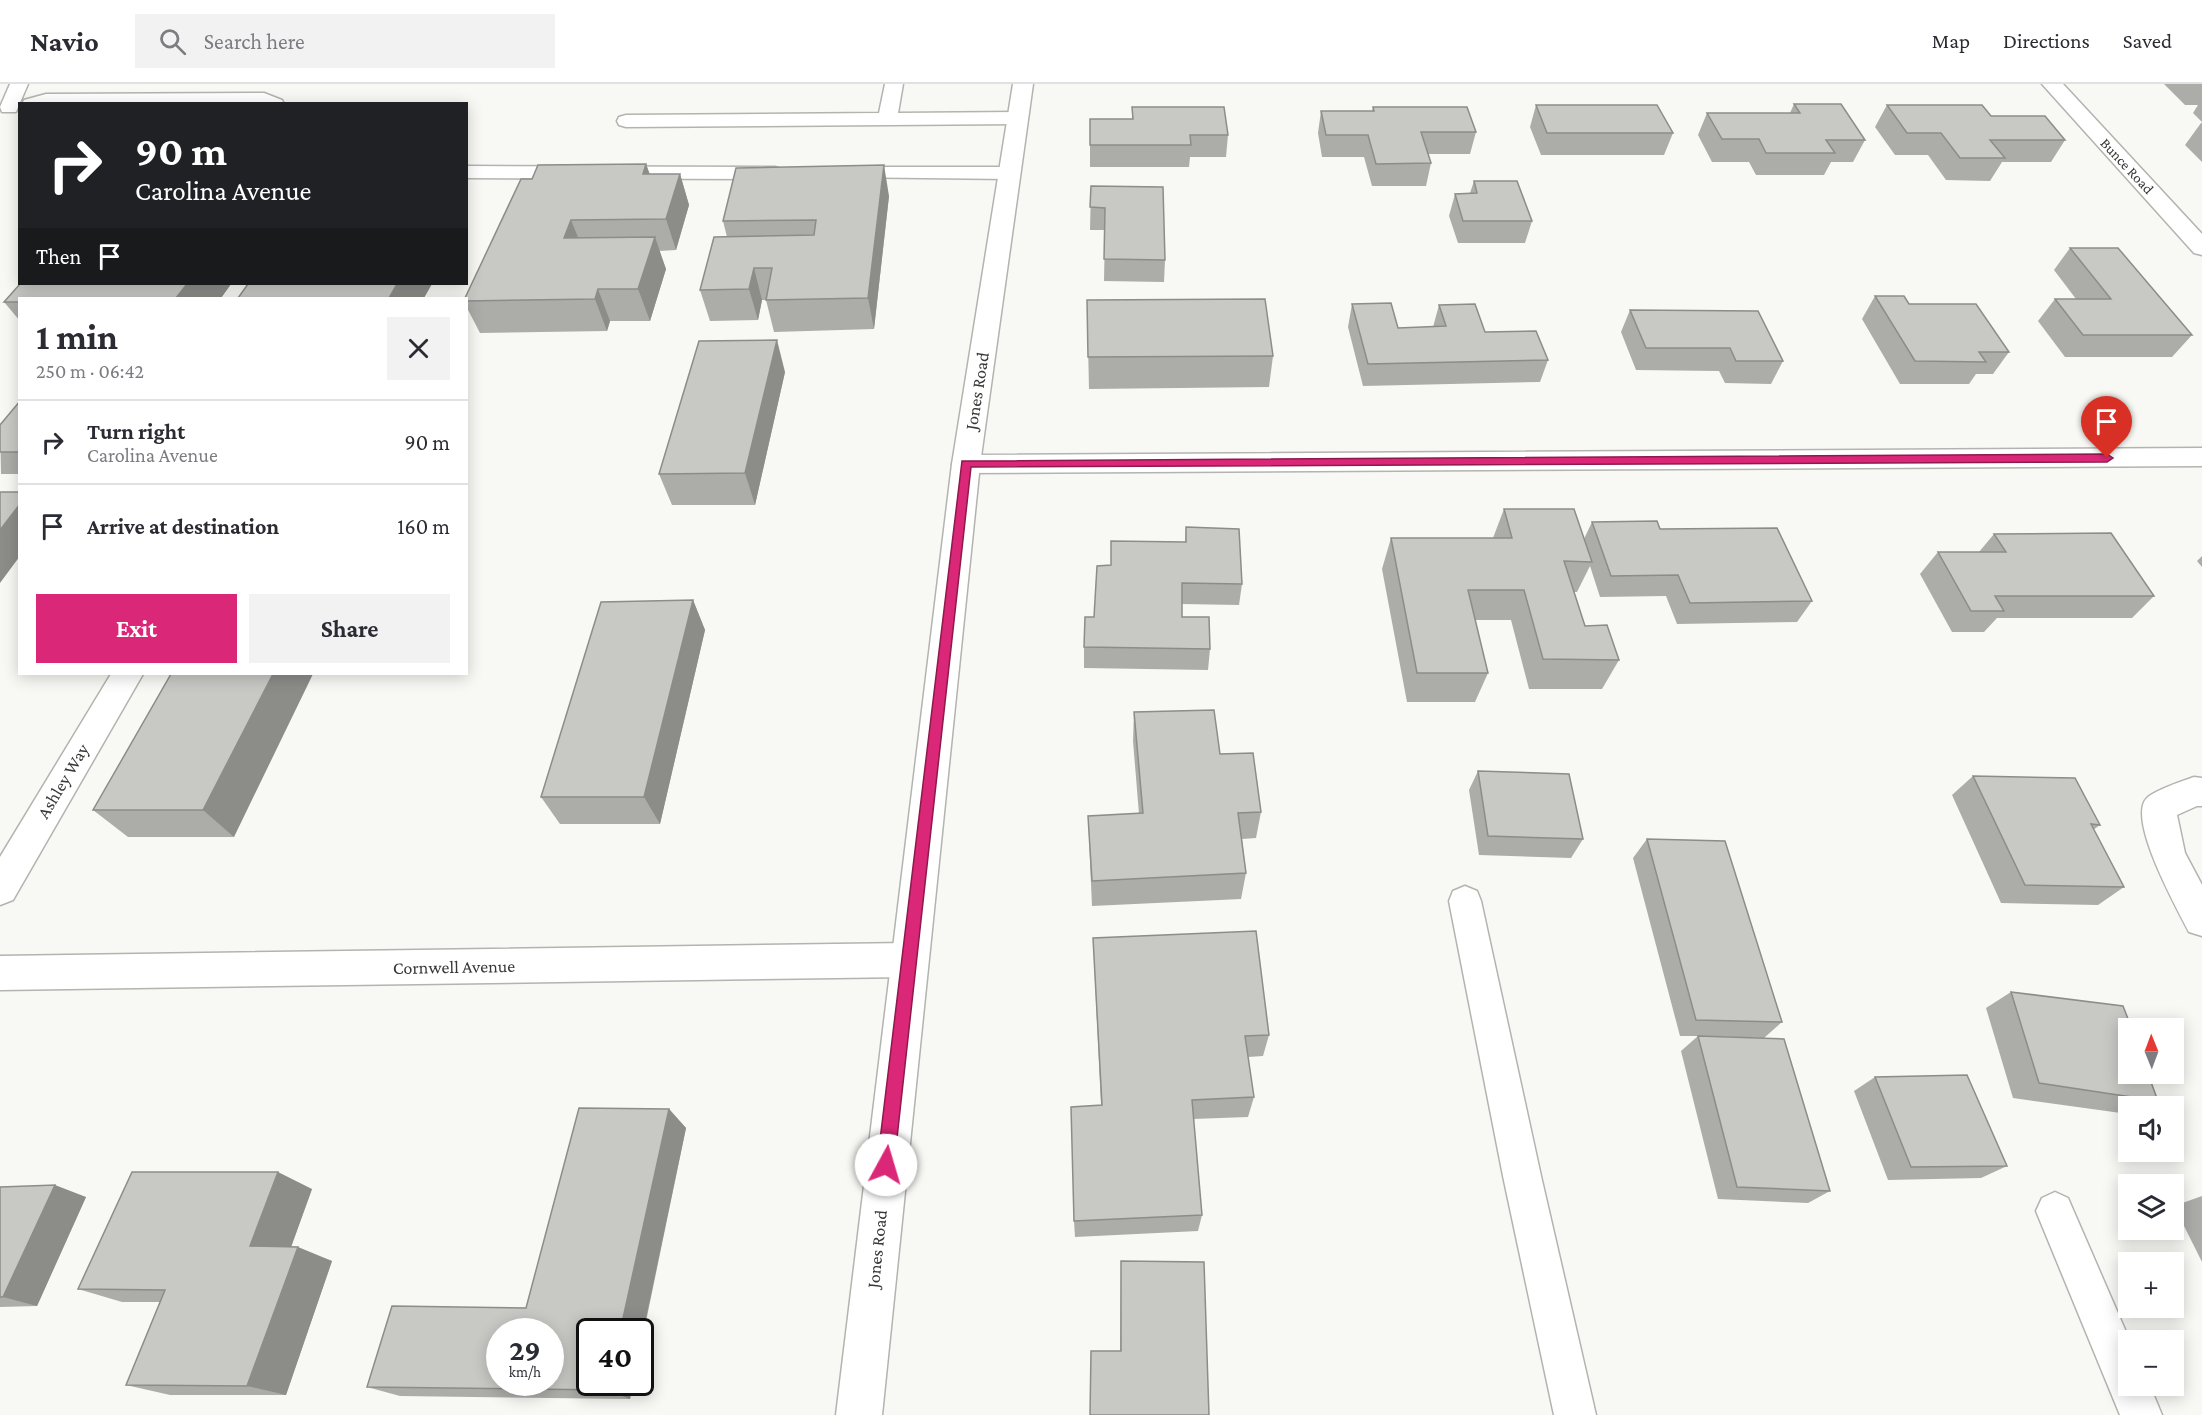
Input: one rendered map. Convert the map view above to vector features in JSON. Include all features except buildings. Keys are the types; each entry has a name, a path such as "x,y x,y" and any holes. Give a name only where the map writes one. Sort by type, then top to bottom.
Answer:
{"street":[{"name":"Jones Road","path":"859,1415 908,960 966,464 1023,84"},
{"name":"Bunce Road","path":"2052,84 2202,248"},
{"path":"966,464 2202,457"},
{"name":"Ashley Way","path":"0,889 126,675"},
{"path":"2202,792 2194,792 2159,808 2168,855 2202,920"},
{"name":"Cornwell Avenue","path":"0,973 908,960"}],"lane":[{"path":"10,109 19,84"},
{"path":"50,102 264,99 272,102 283,84"},
{"path":"887,119 894,84"},
{"path":"626,121 1018,118"},
{"path":"468,172 796,172"},
{"path":"819,173 1010,173"},
{"path":"1465,901 1524,1188 1575,1415"},
{"path":"2055,1211 2118,1360"},
{"path":"2133,1396 2141,1415"}],"route":[{"path":"886,1165 966,464 2107,458"}]}
